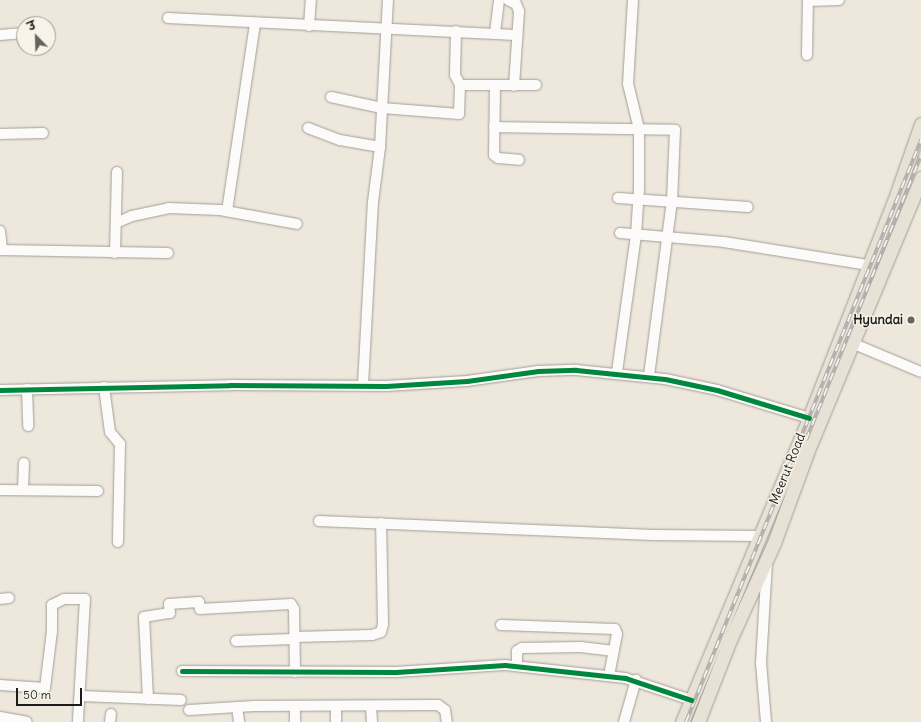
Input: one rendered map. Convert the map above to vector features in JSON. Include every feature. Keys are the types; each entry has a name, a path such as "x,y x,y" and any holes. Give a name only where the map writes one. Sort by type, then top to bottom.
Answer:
{"main road":[{"name":"Meerut Road","path":"682,722 809,418 867,265 897,193 921,124"},
{"name":"Meerut Road","path":"698,722 730,640 768,557 852,343 921,178"},
{"path":"840,337 852,343"}],"street":[{"path":"309,26 311,0"},
{"path":"363,385 373,202 380,147 388,0"},
{"path":"495,33 500,0"},
{"path":"508,0 516,4 519,11 514,86"},
{"path":"617,372 636,235 639,199 639,129 628,84 633,0"},
{"path":"807,55 808,0 839,0"},
{"path":"168,18 255,24 518,35"},
{"path":"227,211 255,24"},
{"path":"331,96 382,108 459,114 460,85 455,75 456,32"},
{"path":"0,35 16,34"},
{"path":"460,85 536,85"},
{"path":"495,86 494,155 498,158 519,160"},
{"path":"494,127 675,130 672,201 649,376"},
{"path":"308,128 340,140 380,147"},
{"path":"0,134 43,133"},
{"path":"115,253 117,172"},
{"path":"618,198 748,207"},
{"path":"116,223 132,216 169,208 227,211 297,224"},
{"path":"0,231 1,250 168,253"},
{"path":"620,233 724,242 867,265"},
{"path":"852,343 921,372"},
{"path":"0,390 104,387 363,385 467,381 538,371 576,370 617,372 649,376 717,390 809,418"},
{"path":"104,387 110,432 120,444 118,542"},
{"path":"27,389 28,426"},
{"path":"23,490 24,462"},
{"path":"0,490 98,490"},
{"path":"319,521 653,535 761,536"},
{"path":"236,641 372,635 381,632 383,624 381,523"},
{"path":"766,722 762,663 768,557"},
{"path":"0,685 45,688 52,631 52,605 64,599 85,599 81,696 78,722"},
{"path":"148,699 144,617 170,613 169,604 199,602 200,609 291,604 294,609 295,672"},
{"path":"501,625 613,629 617,634 608,676"},
{"path":"517,666 517,652 522,648 581,647 614,651"},
{"path":"182,671 396,672 517,666 636,680 691,700"},
{"path":"624,722 636,680"},
{"path":"81,696 181,700"},
{"path":"189,710 237,707 371,707 438,705 445,710 447,722"},
{"path":"295,706 295,722"},
{"path":"237,707 239,722"},
{"path":"336,707 336,722"},
{"path":"371,707 372,722"},
{"path":"0,717 27,722"}],"railway":[{"path":"686,722 921,140"},
{"path":"806,440 921,156"}],"cycle path":[{"path":"0,390 230,385 386,386 467,381 538,371 576,370 665,379 717,390 809,418"},
{"path":"182,671 396,672 505,665 625,678 691,700"}],"place":[{"name":"Hyundai","path":"911,320"}]}
